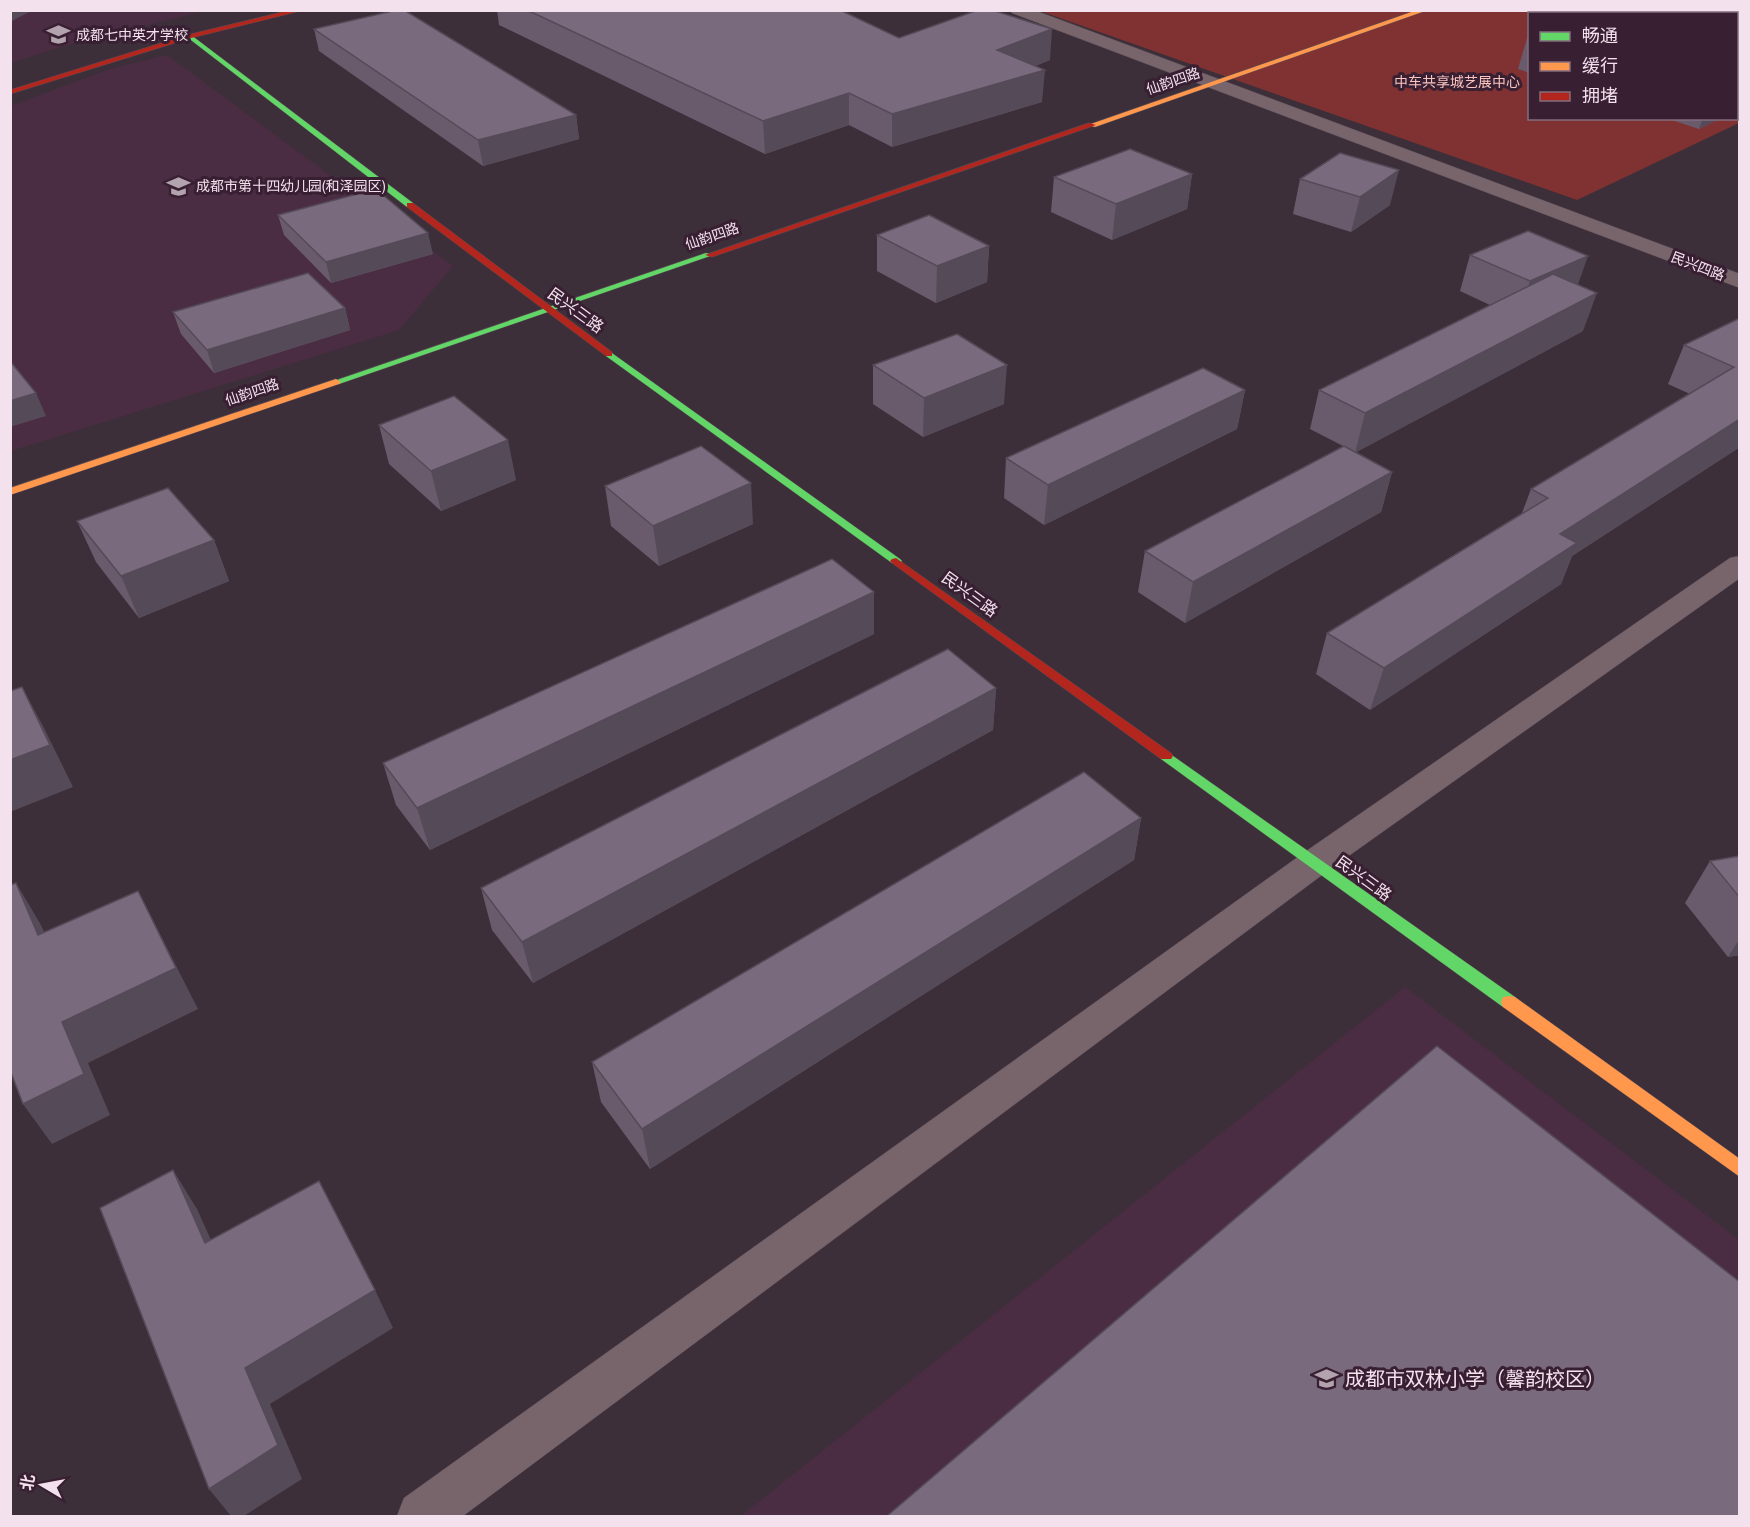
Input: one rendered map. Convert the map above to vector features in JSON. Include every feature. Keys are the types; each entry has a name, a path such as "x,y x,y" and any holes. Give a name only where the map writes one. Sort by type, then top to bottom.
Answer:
{"street":[{"path":"10,92 189,36 301,10"},
{"name":"民兴四路","path":"1017,10 1740,282"},
{"name":"仙韵四路","path":"10,492 1214,84 1425,10"},
{"name":"民兴三路","path":"189,36 546,309 1740,1168"},
{"path":"422,1516 1314,862 1740,564"}],"shaded area":[{"name":"成都七中英才学校","path":"10,11 204,11 60,47 11,63"},
{"name":"成都市第十四幼儿园(和泽园区)","path":"167,55 453,266 399,330 11,451 11,106 110,69"},
{"name":"成都市双林小学（馨韵校区）","path":"1405,987 1739,1240 1739,1516 741,1516"}],"green space":[{"name":"中车共享城艺展中心","path":"1040,11 1739,11 1739,123 1577,200"}],"building":[{"path":"404,10 576,115 478,140 314,29"},
{"path":"527,10 840,10 899,38 978,10 992,10 1052,29 997,50 1045,70 892,114 849,93 763,121"},
{"path":"1628,10 1633,12 1604,12"},
{"path":"1738,42 1740,43 1740,83 1738,84"},
{"path":"1130,149 1192,174 1116,204 1054,177"},
{"path":"1340,153 1399,170 1360,197 1300,179"},
{"path":"376,189 428,233 326,262 278,215"},
{"path":"929,215 989,246 937,266 877,235"},
{"path":"1528,231 1588,256 1530,281 1470,255"},
{"path":"308,273 345,308 207,350 173,312"},
{"path":"1553,274 1597,293 1365,413 1319,390"},
{"path":"1740,318 1740,419 1560,534 1577,543 1384,668 1327,633 1548,498 1531,489 1734,367 1684,345"},
{"path":"957,334 1007,365 924,398 873,365"},
{"path":"10,361 36,393 10,401"},
{"path":"1203,368 1245,390 1048,485 1006,458"},
{"path":"454,396 508,440 431,471 379,425"},
{"path":"701,446 751,483 653,526 605,486"},
{"path":"1344,446 1392,472 1193,582 1145,551"},
{"path":"168,488 214,540 121,576 77,521"},
{"path":"832,559 874,592 417,808 383,763"},
{"path":"948,649 996,688 522,942 481,888"},
{"path":"22,687 50,745 10,760 10,691"},
{"path":"1084,772 1141,818 642,1129 592,1062"},
{"path":"1740,856 1740,898 1710,861"},
{"path":"16,883 38,935 138,891 176,968 62,1022 84,1074 23,1104 10,1070 10,885"},
{"name":"成都市双林小学（馨韵校区）","path":"1437,1046 1740,1282 1740,1516 887,1516"},
{"path":"173,1170 205,1243 319,1181 375,1290 245,1368 278,1445 209,1489 100,1208"}],"traffic: fast":[{"path":"189,36 410,205"},
{"path":"336,382 709,255"},
{"path":"609,354 896,561"},
{"path":"1166,756 1509,1002"}],"traffic: slow":[{"path":"1092,125 1425,10"},
{"path":"10,492 336,382"},
{"path":"1509,1002 1740,1169"}],"traffic: jam":[{"path":"10,92 189,36 301,10"},
{"path":"709,255 1092,125"},
{"path":"410,205 609,354"},
{"path":"896,561 1166,756"}],"place":[{"name":"成都七中英才学校","path":"58,35"},
{"name":"成都市第十四幼儿园(和泽园区)","path":"178,186"},
{"name":"成都市双林小学（馨韵校区）","path":"1327,1378"}]}
